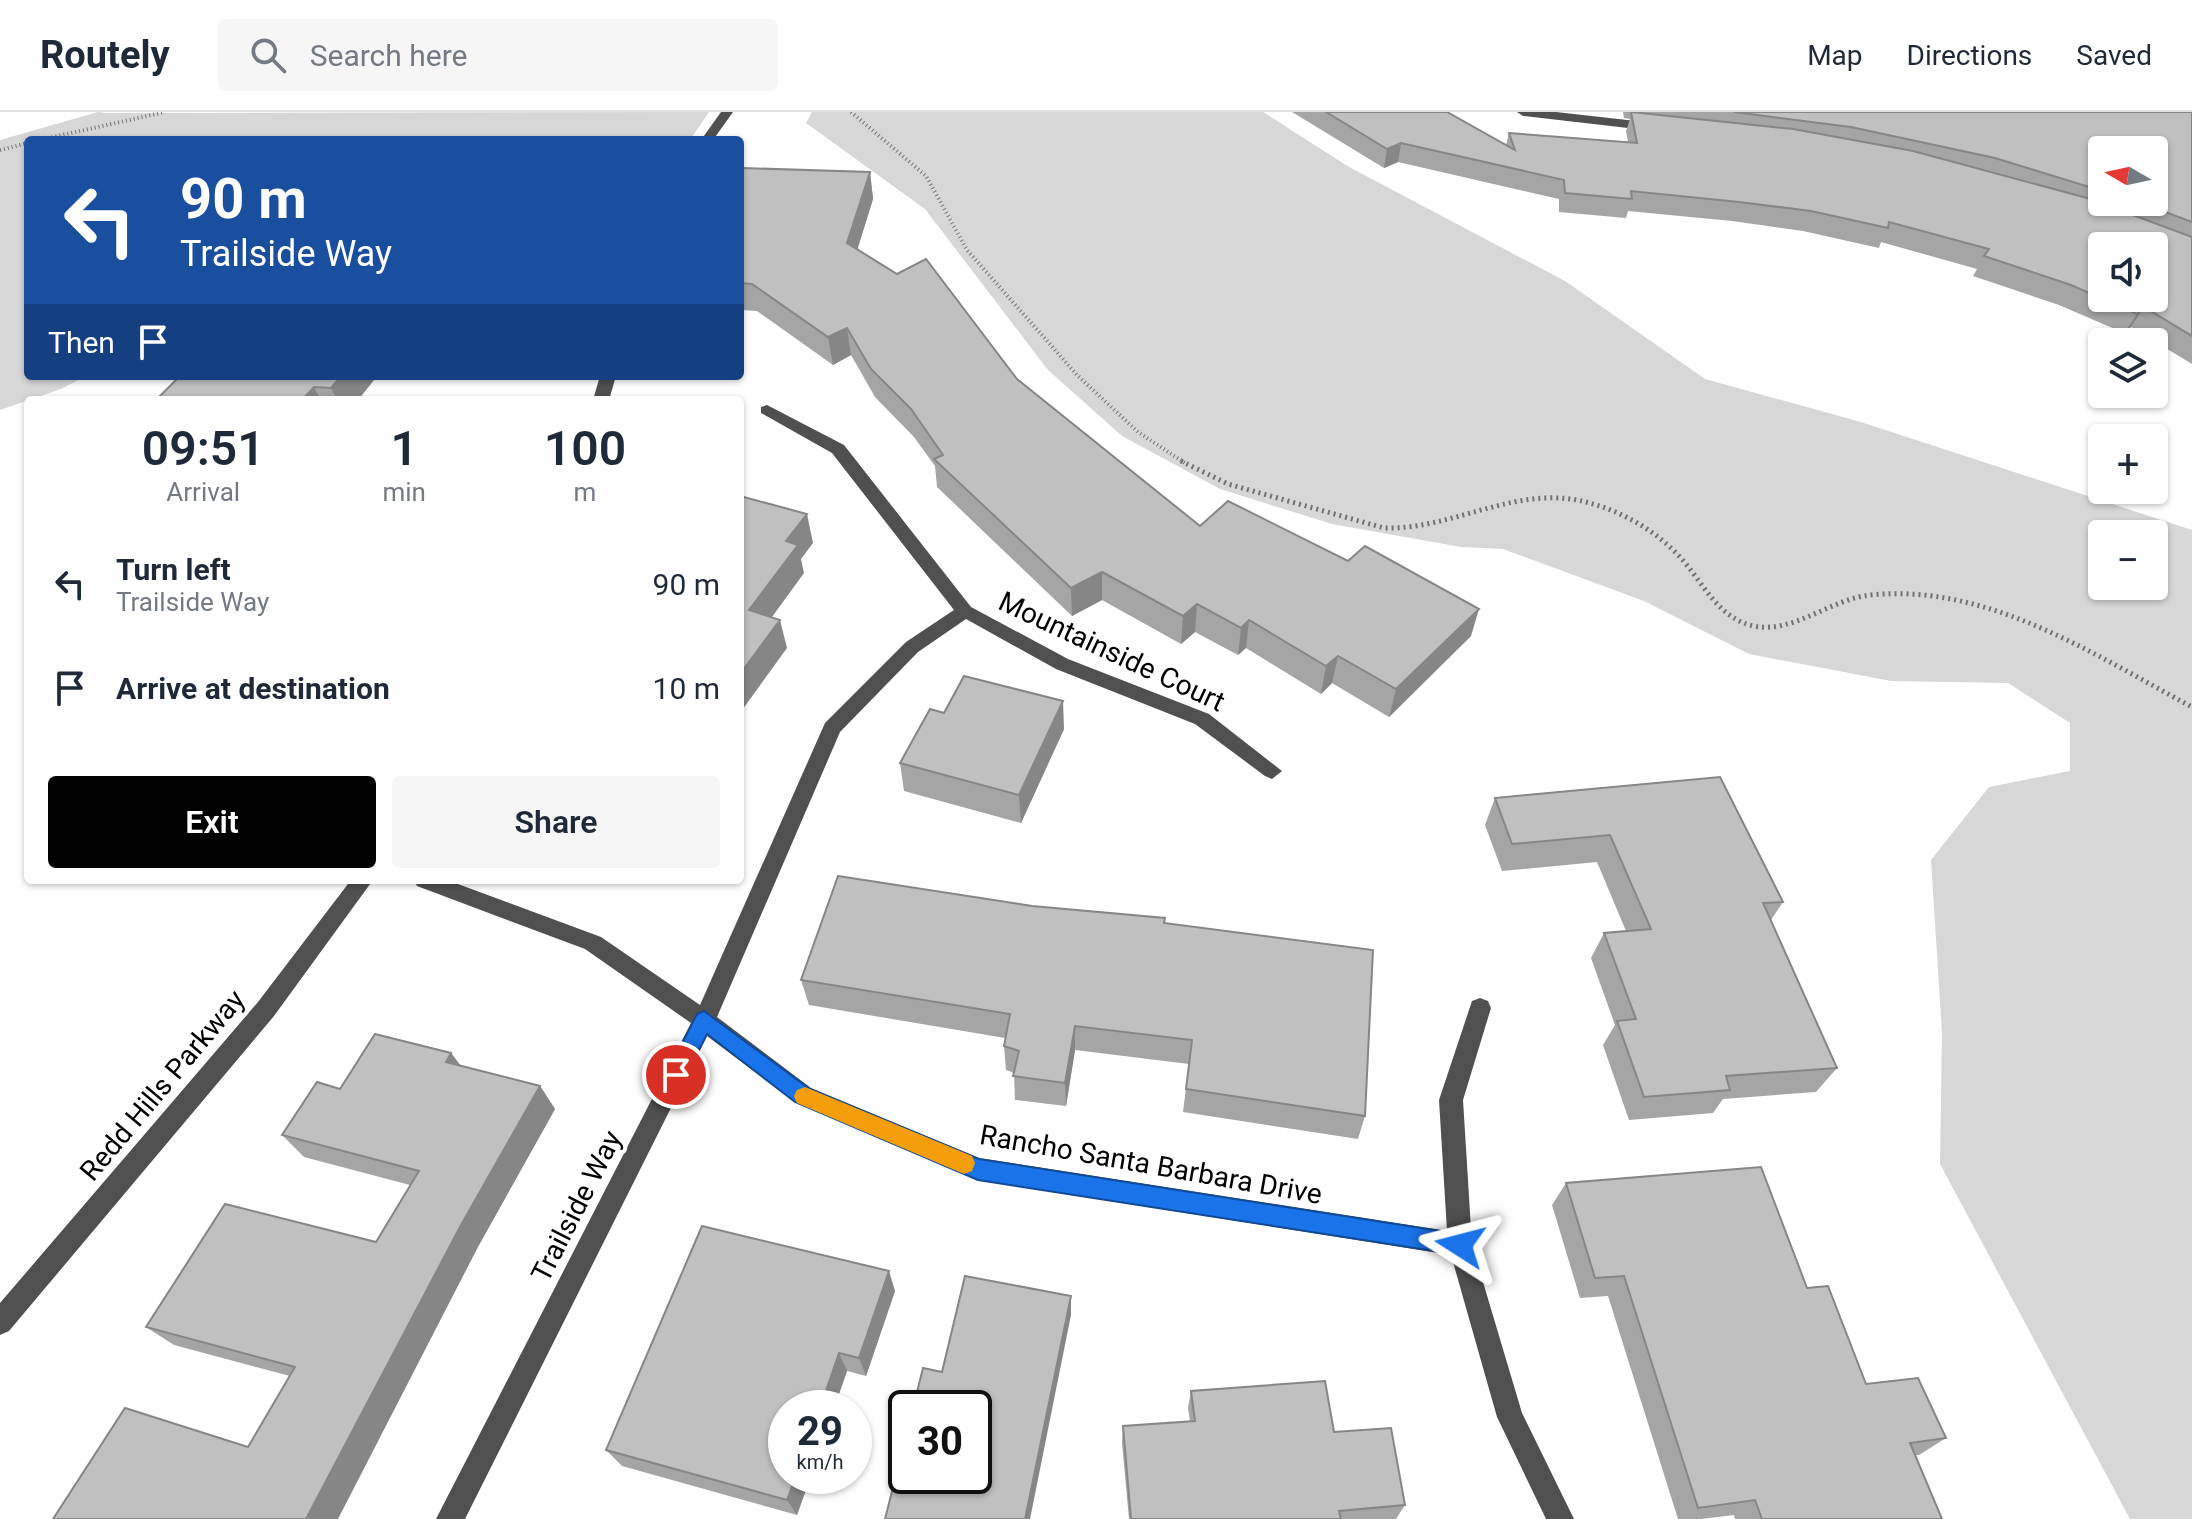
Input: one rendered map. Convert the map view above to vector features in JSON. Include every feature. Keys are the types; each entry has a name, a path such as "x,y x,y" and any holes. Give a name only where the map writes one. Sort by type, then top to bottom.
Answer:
{"street":[{"path":"710,136 727,112"},
{"path":"1523,112 1665,127"},
{"name":"Mountainside Court","path":"767,410 838,449 965,611 1062,664 1202,719 1272,771"},
{"name":"Trailside Way","path":"450,1519 704,1020 832,728 912,647 965,611"},
{"name":"Redd Hills Parkway","path":"0,1322 266,1009 360,884"},
{"name":"Rancho Santa Barbara Drive","path":"435,884 593,943 704,1020 803,1095 978,1169 1460,1245"},
{"path":"1480,1008 1451,1100 1460,1245 1510,1417 1560,1519"}],"path":[{"path":"58,136 165,112"},
{"path":"851,112 874,128 929,179 949,222 967,250 1122,422 1155,447 1210,477 1358,523 1398,528 1498,503 1541,497 1588,502 1630,518 1673,549 1732,619 1755,627 1775,627 1867,595 1913,592 1966,599 2017,617 2192,707"},
{"path":"0,150 24,144"}],"shaded area":[{"path":"98,112 709,112 693,136 24,136 24,380 78,380 41,396 24,396 24,402 0,410 0,140"},
{"path":"812,112 1263,112 1349,167 1565,281 1705,379 1861,422 2088,496 2088,504 2112,504 2161,520 2088,520 2088,600 2168,600 2168,522 2192,530 2192,1519 2130,1519 1940,1164 1942,1033 1931,860 1989,787 2070,771 2070,723 2008,683 1891,681 1749,654 1644,601 1503,549 1461,547 1332,524 1220,489 1122,436 1048,370 925,209 806,123"}],"building":[{"path":"1326,112 1447,112 1515,150 1509,133 1637,143 1631,112 1793,129 1913,151 2088,198 2088,216 2135,216 2192,237 2192,336 2152,312 2168,312 2168,232 2088,232 2088,292 1984,256 1989,249 1889,222 1888,228 1811,211 1631,191 1632,199 1565,193 1564,180 1401,143 1387,149"},
{"path":"1734,112 2192,112 2192,222 2168,213 2168,136 2088,136 2088,187 1995,158 1851,127"},
{"path":"744,168 870,172 847,243 897,274 926,259 1017,379 1200,526 1228,501 1348,561 1365,546 1479,609 1396,689 1338,656 1326,666 1249,620 1241,628 1197,604 1183,616 1102,572 1071,588 934,459 943,455 911,409 871,369 847,328 828,337 752,284 744,283"},
{"path":"176,380 338,380 331,388 314,387 306,396 160,396"},
{"path":"744,497 807,514 786,541 798,545 749,610 780,620 744,669"},
{"path":"964,676 1063,701 1019,795 900,763 930,709 944,713"},
{"path":"1720,777 1783,902 1763,903 1837,1068 1726,1076 1730,1090 1644,1097 1617,1021 1636,1019 1604,933 1651,929 1610,835 1512,844 1495,798"},
{"path":"838,876 1032,906 1165,918 1164,923 1373,950 1365,1116 1186,1089 1192,1040 1075,1026 1065,1083 1013,1076 1019,1051 1004,1046 1010,1014 801,980"},
{"path":"375,1034 451,1053 446,1062 540,1086 461,1225 306,1519 53,1519 125,1408 248,1447 295,1367 146,1327 225,1204 376,1242 419,1171 282,1135 317,1082 340,1089"},
{"path":"1761,1167 1807,1288 1828,1286 1866,1384 1918,1378 1946,1438 1910,1443 1942,1519 1762,1519 1755,1500 1698,1508 1624,1276 1595,1278 1566,1183"},
{"path":"702,1226 889,1271 859,1358 839,1353 826,1390 768,1390 768,1494 789,1494 787,1500 606,1450"},
{"path":"965,1276 1071,1296 1025,1519 885,1519 891,1494 992,1494 992,1390 918,1390 923,1368 942,1372"},
{"path":"1325,1381 1334,1432 1391,1428 1405,1505 1339,1511 1341,1519 1131,1519 1123,1426 1195,1421 1191,1391"}],"slow traffic":[{"path":"805,1096 964,1163"}],"route":[{"path":"676,1075 704,1020 803,1095 978,1169 1460,1245"}]}
